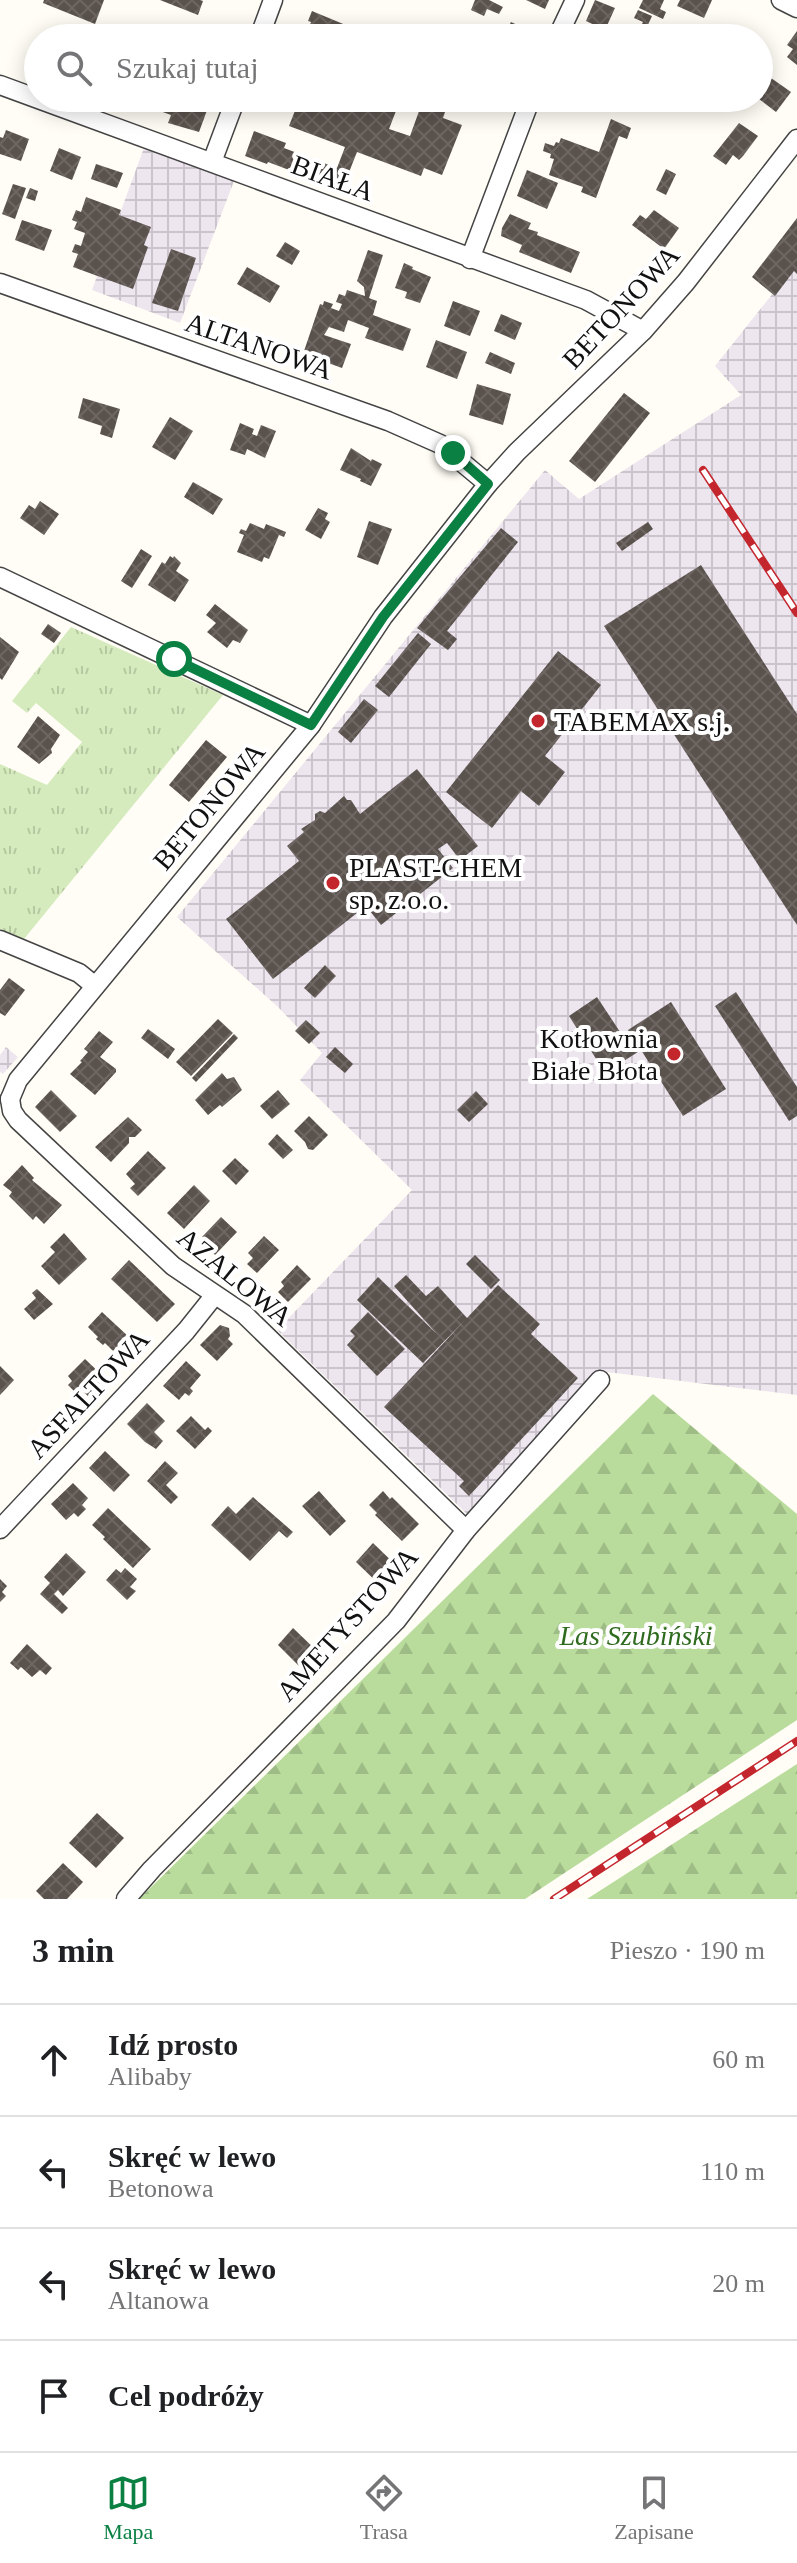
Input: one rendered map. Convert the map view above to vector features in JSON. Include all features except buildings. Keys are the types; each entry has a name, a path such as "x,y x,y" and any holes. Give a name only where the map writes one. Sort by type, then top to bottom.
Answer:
{"street":[{"path":"264,24 273,0"},
{"path":"564,24 575,0"},
{"path":"781,0 797,8"},
{"name":"BIAŁA","path":"0,85 24,94"},
{"name":"BIAŁA","path":"74,112 586,300 643,331"},
{"path":"212,162 231,112"},
{"path":"470,259 526,112"},
{"name":"BETONOWA","path":"5,1100 18,1080 311,725 383,617 488,484 517,452 643,331 686,282 797,139"},
{"name":"ALTANOWA","path":"0,283 388,421 440,444 488,484"},
{"path":"0,577 311,725"},
{"path":"0,940 79,973 95,986"},
{"name":"AZALOWA","path":"5,1100 18,1120 173,1266 244,1314 466,1530"},
{"name":"ASFALTOWA","path":"0,1529 186,1331 214,1296"},
{"name":"AMETYSTOWA","path":"126,1899 396,1621 466,1530 600,1380"}],"shaded area":[{"path":"145,145 234,181 180,323 92,290"},
{"path":"797,263 797,1395 598,1371 467,1514 277,1330 412,1190 300,1080 322,1053 278,1007 177,917 545,470 579,499 741,395 715,366"},
{"path":"6,1047 18,1057 3,1074 0,1072 0,1055"}],"green space":[{"path":"71,627 223,695 24,939 0,929 0,764 47,785 82,742 36,703 27,713 12,701"},
{"name":"Las Szubiński","path":"653,1394 797,1514 797,1720 525,1899 139,1899"},
{"path":"797,1764 797,1899 587,1899"}],"railway":[{"path":"703,470 797,613"},
{"path":"554,1899 797,1741"}],"place":[{"name":"TABEMAX s.j.","path":"538,721"},
{"name":"PLAST-CHEM sp. z.o.o.","path":"333,883"},
{"name":"Kotłownia Białe Błota","path":"674,1054"}],"route":[{"path":"174,659 311,725 383,617 488,484 453,453"}]}
